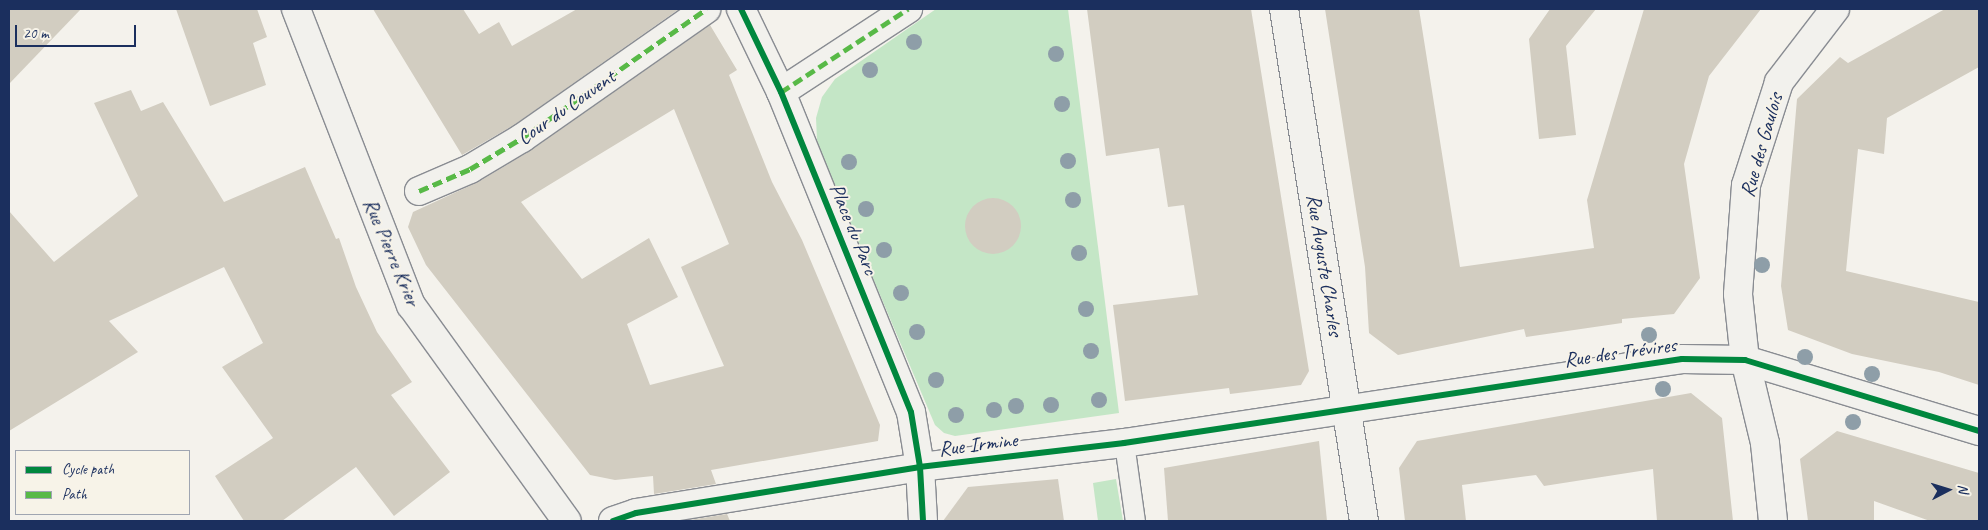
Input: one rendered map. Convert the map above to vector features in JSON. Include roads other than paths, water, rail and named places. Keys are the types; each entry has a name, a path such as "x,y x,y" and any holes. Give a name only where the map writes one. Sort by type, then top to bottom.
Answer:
{"street":[{"name":"Rue Pierre Krier","path":"296,9 411,305 567,521"},
{"name":"Cour du Couvent","path":"419,191 470,169 522,138 706,9"},
{"name":"Place du Parc","path":"741,9 781,92 911,412 920,467 923,521"},
{"path":"781,92 908,9"},
{"name":"Rue Auguste Charles","path":"1284,9 1364,521"},
{"name":"Rue des Gaulois","path":"1773,521 1765,443 1745,360 1738,294 1746,185 1779,82 1835,9"},
{"name":"Rue des Trévires","path":"1348,409 1682,359 1745,360 1979,430"},
{"name":"Rue Irmine","path":"613,521 636,513 920,467 1124,443 1348,409"}],"lane":[{"path":"1124,443 1135,521"}]}
